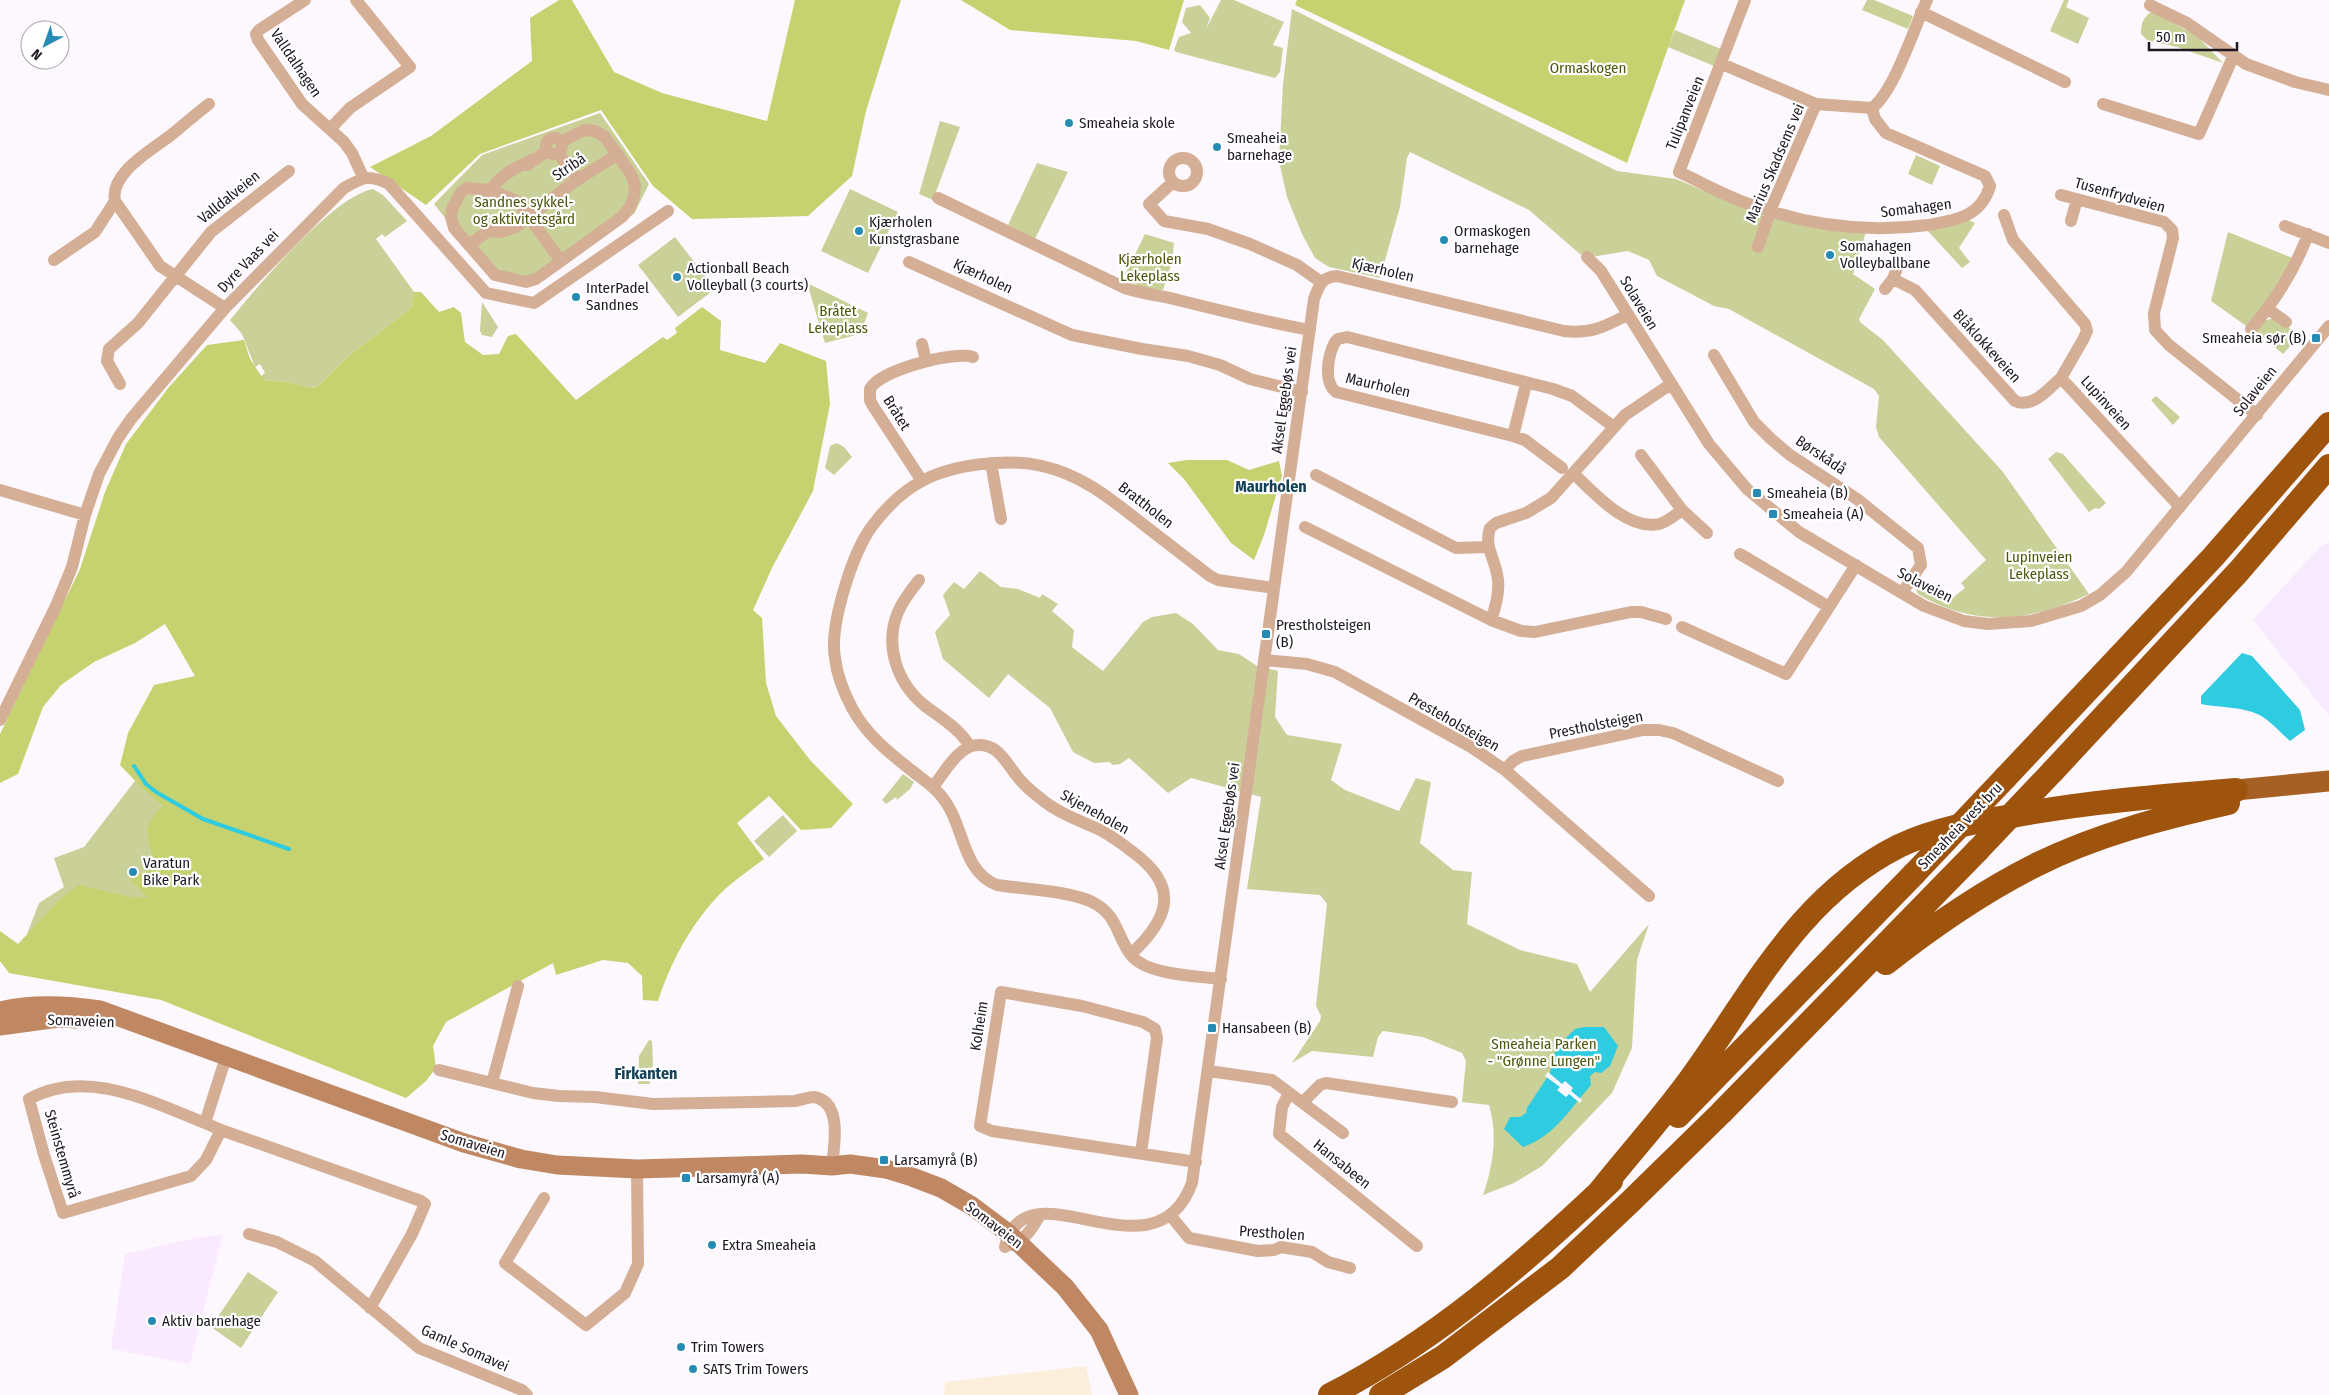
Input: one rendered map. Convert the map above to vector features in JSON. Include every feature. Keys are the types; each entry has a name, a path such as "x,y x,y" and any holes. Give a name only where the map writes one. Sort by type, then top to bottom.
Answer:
{"highway":[{"name":"Smeaheia vest bru","path":"1600,1191 1680,1114 1914,874 2213,557 2329,424"},
{"name":"Smeaheia vest bru","path":"1381,1395 1450,1352 1560,1268 1629,1204 1853,980 2053,771 2239,571 2329,466"},
{"path":"1853,980 1879,968 1940,921 1989,890 2037,864 2091,842 2238,795 2329,781"},
{"path":"1330,1395 1406,1349 1461,1311 1541,1246 1600,1191 1691,1079 1779,948 1811,911 1836,888 1899,846 1933,833 1968,823 2076,804 2238,795 2329,793"}],"main road":[{"name":"Somaveien","path":"0,1011 34,1006 76,1007 100,1010 464,1143 521,1159 557,1165 637,1169 802,1164 832,1166 885,1180 930,1197 1010,1241 1065,1288 1084,1309 1099,1330 1129,1395"},
{"name":"Somaveien","path":"0,1026 59,1018 132,1023"}],"street":[{"name":"Valldalhagen","path":"305,0 256,34 263,48 302,104 312,116 331,128 352,153 363,177"},
{"path":"331,128 350,108 410,67 356,0"},
{"name":"Tulipanveien","path":"1745,0 1679,172 1750,205 1770,211"},
{"path":"1872,108 1878,103 1888,88 1926,0"},
{"path":"2150,5 2187,23 2233,56 2263,71 2329,90"},
{"path":"1921,12 2065,82"},
{"path":"2104,104 2199,134 2233,56"},
{"path":"1722,64 1816,104"},
{"path":"209,104 134,163 118,184 114,196 115,201 160,266 225,308"},
{"name":"Marius Skadsems vei","path":"1758,246 1770,211 1816,104 1872,108"},
{"name":"Somahagen","path":"1770,211 1841,227 1893,228 1962,218 1974,213 1981,206 1990,186 1985,176 1886,134 1875,120 1872,108"},
{"path":"490,193 495,184 502,179 518,172 534,159 555,149 584,130 595,131 605,137 631,174 635,185 630,207 622,217 561,261 536,279 526,282 501,278 495,275 454,228 450,217 452,209 461,192 467,188 517,201 531,213 561,261"},
{"path":"555,149 578,180"},
{"name":"Stribå","path":"469,245 488,231 501,232 618,154"},
{"name":"Valldalveien","path":"120,384 107,361 107,353 112,345 138,323 211,232 289,171"},
{"path":"363,177 380,179 396,190 486,293 534,303 668,211"},
{"name":"Dyre Vaas vei","path":"0,720 69,575 96,482 118,438 131,419 225,308 338,193 363,177"},
{"path":"1173,182 1149,204 1164,221 1208,229 1250,244 1297,265 1321,282"},
{"name":"Tusenfrydveien","path":"2061,195 2164,222 2172,230 2173,238 2154,313 2155,330 2170,345 2257,415"},
{"path":"938,198 1139,293 1310,330"},
{"path":"2071,221 2077,199"},
{"path":"54,260 95,232 115,201"},
{"name":"Lupinveien","path":"2004,215 2013,240 2085,324 2087,330 2084,338 2061,378 2180,507"},
{"path":"2286,226 2329,243"},
{"path":"2252,329 2268,309 2299,259 2308,234"},
{"name":"Solaveien","path":"1587,257 1600,271 1709,444 1747,489 1799,532 1924,606 1964,620 1988,624 2011,624 2050,617 2081,606 2100,595 2126,572 2329,326"},
{"name":"Kjærholen","path":"909,262 1072,335 1188,356 1220,365 1250,379 1302,392"},
{"name":"Blåklokkeveien","path":"1899,263 1889,284 1915,290 2015,401 2022,404 2029,403 2061,378"},
{"name":"Kjærholen","path":"1321,282 1330,277 1337,276 1564,331 1582,333 1596,330 1627,314"},
{"name":"Aksel Eggebøs vei","path":"1010,1241 1030,1231 1040,1215 1050,1213 1134,1227 1158,1222 1170,1215 1183,1202 1188,1193 1196,1162 1209,1071 1314,299 1321,282"},
{"path":"2268,309 2286,322"},
{"name":"Maurholen","path":"1562,468 1525,440 1336,392 1331,388 1328,379 1332,347 1338,339 1347,337 1572,396 1614,427"},
{"path":"922,344 926,361"},
{"name":"Bråtet","path":"922,481 873,406 869,394 873,384 878,380 926,361 958,355 973,357"},
{"name":"Børskådå","path":"1714,355 1754,422 1771,439 1790,455 1857,499 1918,548 1921,565 1902,593"},
{"path":"1513,436 1526,384"},
{"path":"1490,620 1498,594 1497,574 1488,547 1490,528 1496,523 1526,513 1542,504 1574,474 1631,409 1671,384"},
{"path":"1641,454 1682,510 1707,533"},
{"path":"991,463 1001,520"},
{"name":"Brattholen","path":"933,787 877,742 864,727 845,692 834,656 836,617 849,577 872,526 886,510 922,481 955,468 991,463 1040,465 1077,477 1112,499 1210,576 1218,580 1274,588"},
{"path":"1574,474 1605,502 1630,519 1658,524 1682,510"},
{"path":"1316,475 1456,548 1488,547"},
{"path":"0,490 85,515"},
{"path":"1305,527 1490,620 1521,632 1534,632 1631,612 1641,612 1666,619"},
{"path":"1740,554 1829,606"},
{"path":"1682,627 1786,674 1856,565"},
{"path":"919,580 902,604 895,620 892,635 897,668 912,694 955,729 969,745 955,759 933,787 943,797 956,820 971,864 982,877 997,885 1076,896 1092,901 1108,912 1130,954 1145,967 1221,980"},
{"name":"Presteholsteigen","path":"1265,660 1307,664 1335,672 1471,747 1505,770 1649,896"},
{"name":"Prestholsteigen","path":"1505,770 1513,761 1533,753 1643,730 1659,730 1778,781"},
{"name":"Skjeneholen","path":"969,745 983,745 996,750 1022,783 1048,804 1065,816 1120,842 1155,872 1164,887 1165,900 1163,909 1149,934 1130,954"},
{"path":"492,1083 518,986"},
{"name":"Kolheim","path":"1141,1153 1157,1038 1155,1029 1144,1022 1082,1006 1001,992 980,1126 992,1131 1196,1162"},
{"path":"205,1124 226,1057"},
{"path":"439,1070 533,1093 653,1104 795,1102 814,1097 826,1102 832,1109 835,1126 832,1166"},
{"name":"Hansabeen","path":"1209,1071 1272,1080 1343,1133"},
{"path":"1303,1102 1320,1085 1326,1084 1452,1102"},
{"name":"Steinstemmyrå","path":"221,1130 206,1160 200,1169 191,1176 63,1212 44,1155 29,1099 39,1093 67,1087 94,1087 136,1097 221,1130 423,1202 425,1210 370,1308"},
{"name":"Hansabeen","path":"1289,1093 1282,1107 1279,1134 1417,1246"},
{"path":"544,1198 505,1263 586,1325 625,1293 638,1264 637,1169"},
{"name":"Prestholen","path":"1170,1215 1189,1238 1258,1251 1274,1250 1281,1247 1312,1252 1328,1262 1350,1268"},
{"name":"Gamle Somavei","path":"249,1234 277,1242 300,1252 314,1261 419,1348 522,1390 526,1395"}],"shaded area":[{"path":"2329,542 2329,716 2253,620 2320,547"},
{"path":"223,1234 190,1364 111,1349 125,1254 195,1238"},
{"path":"1086,1366 1092,1395 944,1395 945,1382"}],"green space":[{"path":"559,0 572,0 614,72 662,93 767,121 795,0 901,0 866,111 852,176 808,216 692,219 653,186 601,110 480,154 426,205 370,167 431,136 532,61 530,18"},
{"path":"961,0 1184,0 1169,50 1136,41 1010,30"},
{"path":"1221,0 1234,0 1284,22 1273,45 1283,48 1280,72 1275,78 1174,50 1179,37 1191,33 1182,22 1186,8 1200,5 1210,18 1206,29"},
{"name":"Ormaskogen","path":"1297,0 1685,0 1627,163 1295,5"},
{"path":"1867,0 1874,0 1913,16 1908,29 1862,10"},
{"path":"2064,0 2069,0 2066,7 2089,18 2078,44 2050,31"},
{"name":"Lupinveien Lekeplass","path":"1292,9 1617,171 1676,179 1767,217 1866,232 1853,274 1875,289 1859,319 1861,323 1883,340 2003,472 2089,594 2046,611 2003,617 1961,612 1940,605 1918,594 1915,587 1918,579 1922,579 1945,604 1965,588 1961,583 1986,560 1879,437 1876,427 1879,396 1874,389 1729,309 1714,306 1657,276 1649,260 1628,251 1597,256 1580,254 1529,210 1410,152 1407,158 1400,207 1380,278 1329,267 1315,258 1302,234 1287,197 1279,161 1283,84"},
{"path":"2152,11 2197,36 2223,63 2177,47 2147,40 2141,34 2141,27 2145,18"},
{"path":"1675,30 1721,49 1714,66 1668,47"},
{"name":"Sandnes sykkel- og aktivitetsgård","path":"600,113 649,184 634,214 532,286 492,277 434,204 482,155"},
{"path":"940,121 960,127 933,200 919,194"},
{"path":"1916,155 1940,166 1932,185 1908,174"},
{"path":"1037,163 1068,172 1035,239 1008,225"},
{"path":"373,189 383,195 407,221 385,237 382,234 376,239 414,292 411,308 346,358 318,386 311,388 286,382 264,380 260,377 265,373 260,364 255,367 242,334 230,320 276,266 317,225 356,195"},
{"name":"Kjærholen Kunstgrasbane","path":"850,189 898,212 868,273 821,251"},
{"path":"1966,219 1975,223 1959,248 1970,262 1962,268 1926,229"},
{"path":"2228,232 2295,259 2249,328 2211,301"},
{"name":"Kjærholen Lekeplass","path":"1145,234 1174,243 1172,262 1163,290 1145,289 1123,279"},
{"name":"Actionball Beach Volleyball (3 courts)","path":"675,237 715,289 678,317 638,265"},
{"name":"Bråtet Lekeplass","path":"807,283 868,313 860,334 825,343"},
{"path":"414,292 421,292 439,312 454,307 461,313 465,342 483,355 499,354 508,336 516,334 576,400 663,337 667,340 677,333 675,328 702,307 721,321 720,350 765,363 780,343 826,361 830,404 813,491 772,568 753,610 762,618 766,683 776,716 810,760 853,804 831,828 801,830 769,796 737,823 764,859 724,890 702,914 676,956 658,1001 643,1000 642,976 628,963 603,960 556,975 553,963 446,1022 433,1046 436,1068 426,1081 406,1098 161,1000 9,973 0,961 0,931 18,944 60,899 79,885 131,897 148,898 131,880 156,865 147,834 155,814 163,806 120,765 128,733 154,685 195,676 165,624 135,643 94,662 61,685 43,707 18,774 0,783 0,734 80,569 105,492 126,444 169,387 207,345 244,340 250,359 264,380 286,382 312,388 318,386 346,358 411,308"},
{"path":"482,302 498,327 492,337 482,335 480,331"},
{"path":"2278,320 2300,335 2283,354 2255,330 2262,321"},
{"path":"2156,396 2180,417 2173,425 2151,400"},
{"path":"837,443 844,447 852,457 834,475 825,468 830,446"},
{"path":"2056,452 2063,454 2106,503 2099,509 2095,508 2089,512 2048,459"},
{"path":"1187,460 1227,460 1249,470 1279,461 1282,476 1264,535 1254,560 1231,543 1184,479 1168,463"},
{"name":"Smeaheia Parken - \"Grønne Lungen\"","path":"980,571 1001,587 1018,589 1040,598 1042,594 1058,604 1052,611 1074,630 1072,647 1103,671 1143,622 1152,617 1176,613 1193,624 1218,650 1239,654 1257,666 1278,671 1275,717 1287,735 1342,744 1331,780 1345,790 1399,811 1416,778 1431,782 1420,843 1453,870 1472,872 1467,924 1520,950 1577,964 1590,992 1649,924 1637,960 1632,1048 1612,1093 1542,1166 1514,1183 1483,1195 1492,1162 1494,1139 1492,1116 1489,1105 1462,1102 1466,1061 1462,1053 1423,1037 1383,1031 1378,1037 1373,1057 1312,1051 1292,1063 1320,1021 1321,1016 1316,1006 1327,904 1320,895 1247,889 1261,797 1191,778 1168,793 1129,758 1120,764 1113,765 1109,762 1094,763 1073,752 1050,708 1008,674 989,698 943,659 935,632 950,615 943,595 954,582 964,589"},
{"name":"Varatun Bike Park","path":"158,751 233,934 17,960 39,903 64,887 54,858 84,847"},
{"path":"903,774 914,782 910,789 897,800 896,797 886,804 882,800"},
{"path":"783,815 797,831 769,857 754,841"},
{"path":"649,1040 652,1041 653,1066 650,1069 650,1084 638,1084 639,1056"},
{"path":"248,1272 278,1292 241,1348 211,1327"}],"water":[{"path":"2242,653 2252,656 2300,710 2305,730 2290,741 2270,722 2256,713 2241,709 2201,704 2201,696"},
{"path":"1604,1027 1618,1046 1610,1066 1601,1073 1595,1072 1590,1076 1591,1085 1553,1129 1523,1147 1504,1129 1510,1117 1520,1117 1526,1113 1527,1108 1550,1073 1553,1056 1559,1045 1575,1029"}],"pier":[{"path":"1548,1072 1562,1084 1565,1081 1573,1088 1571,1091 1582,1100 1580,1103 1569,1094 1566,1097 1557,1090 1560,1087 1545,1076"}],"waterway":[{"path":"134,766 146,784 156,792 203,819 289,849"}],"place":[{"name":"Smeaheia skole","path":"1069,123"},
{"name":"Smeaheia barnehage","path":"1217,147"},
{"name":"Kjærholen Kunstgrasbane","path":"859,231"},
{"name":"Ormaskogen barnehage","path":"1444,240"},
{"name":"Somahagen Volleyballbane","path":"1830,255"},
{"name":"Actionball Beach Volleyball (3 courts)","path":"677,277"},
{"name":"InterPadel Sandnes","path":"576,297"},
{"name":"Smeaheia sør (B)","path":"2316,338"},
{"name":"Smeaheia (B)","path":"1757,493"},
{"name":"Smeaheia (A)","path":"1773,514"},
{"name":"Prestholsteigen (B)","path":"1266,634"},
{"name":"Varatun Bike Park","path":"133,872"},
{"name":"Hansabeen (B)","path":"1212,1028"},
{"name":"Larsamyrå (B)","path":"884,1160"},
{"name":"Larsamyrå (A)","path":"686,1178"},
{"name":"Extra Smeaheia","path":"712,1245"},
{"name":"Aktiv barnehage","path":"152,1321"},
{"name":"Trim Towers","path":"681,1347"},
{"name":"SATS Trim Towers","path":"693,1369"}],"district":[{"name":"Maurholen","path":"1271,486"},
{"name":"Firkanten","path":"646,1073"}]}
